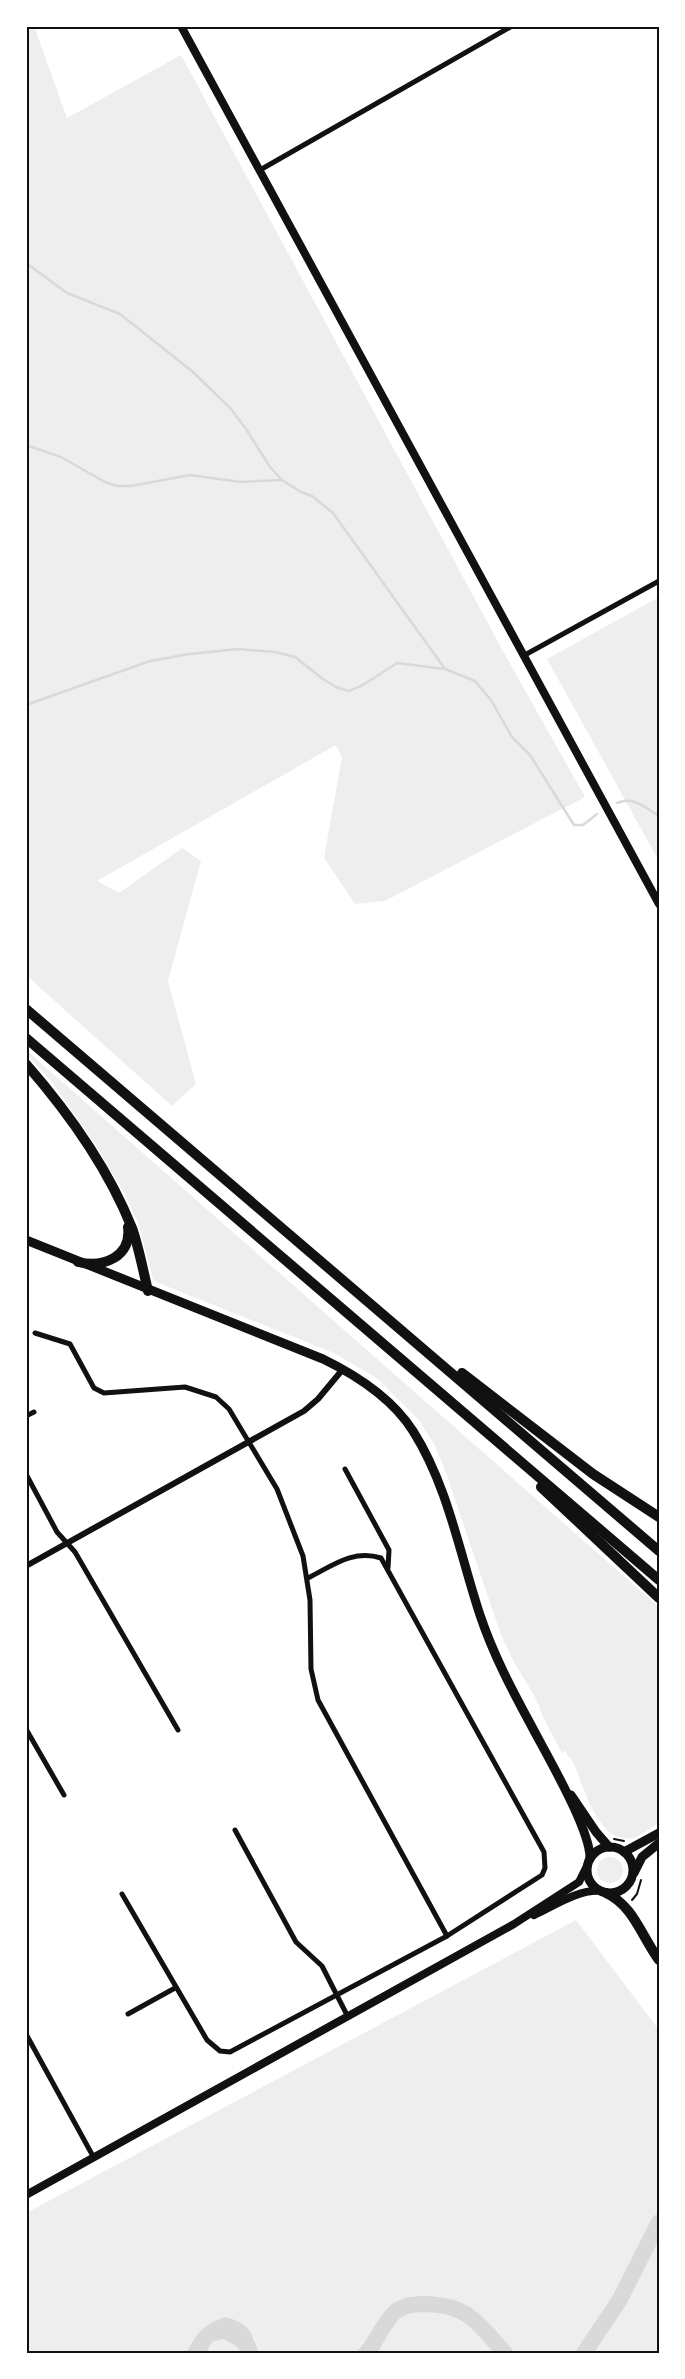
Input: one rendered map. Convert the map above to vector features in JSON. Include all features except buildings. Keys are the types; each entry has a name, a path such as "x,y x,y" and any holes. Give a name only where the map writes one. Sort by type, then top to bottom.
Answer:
{"highway":[{"path":"26,1009 659,1550"},
{"path":"26,1038 659,1580"},
{"path":"26,1064 70,1119 120,1202 133,1231 148,1291"},
{"path":"78,1262 89,1264 102,1263 117,1257 122,1251 126,1244 128,1230 120,1202"},
{"path":"366,1299 568,1456 627,1498 659,1517"},
{"path":"406,1363 659,1598"},
{"path":"604,1892 618,1898 626,1906 659,1960"}],"main road":[{"path":"181,26 659,904"},
{"path":"26,1240 343,1369 385,1398 412,1430 427,1454 442,1494 481,1617 496,1656 563,1785 586,1838 590,1852 587,1871 591,1883 604,1892"},
{"path":"563,1785 596,1832 609,1847 624,1852 632,1862 633,1875"},
{"path":"624,1852 659,1832"},
{"path":"514,1924 578,1895 592,1891 620,1891 626,1887 642,1857 659,1843"},
{"path":"26,2195 514,1924 578,1882 598,1850 609,1847"}],"street":[{"path":"260,170 512,26"},
{"path":"523,656 659,581"},
{"path":"35,1333 70,1344 94,1388 104,1393 186,1387 216,1398 229,1408 250,1440 284,1506 303,1556 310,1600 311,1669 318,1700 447,1936"},
{"path":"26,1566 304,1411 318,1399 343,1369"},
{"path":"26,1416 34,1412"},
{"path":"345,1469 389,1550 388,1568"},
{"path":"26,1474 57,1532 75,1552 178,1730"},
{"path":"122,1894 207,2040 220,2051 230,2052 447,1936 536,1881 542,1875 545,1868 544,1852 381,1558 367,1554 349,1557 308,1578"},
{"path":"26,1729 64,1795"},
{"path":"235,1830 296,1942 322,1966 348,2017"},
{"path":"128,2014 175,1988"},
{"path":"26,2034 94,2158"}],"path":[{"path":"608,1836 626,1842"}],"shaded area":[{"path":"26,26 34,26 67,118 181,55 503,651 585,797 385,901 355,904 324,858 342,757 336,745 97,881 119,893 182,848 201,861 168,981 196,1084 172,1106 26,975"},
{"path":"659,597 659,861 547,659"},
{"path":"26,1050 659,1607 659,1822 639,1836 623,1838 612,1834 595,1814 574,1764 565,1751 562,1753 535,1697 514,1662 500,1632 445,1470 434,1444 419,1420 378,1379 334,1353 161,1284 153,1279 138,1223 123,1191 95,1144 51,1081 26,1054"},
{"path":"610,1857 619,1861 623,1870 619,1879 610,1883 601,1879 597,1870 601,1861"},
{"path":"576,1920 659,2030 659,2353 375,2353 394,2325 394,2313 362,2343 356,2353 259,2353 254,2337 193,2339 186,2353 26,2353 26,2213"},
{"path":"394,2312 394,2325 375,2353 356,2353 378,2323"},
{"path":"226,2317 240,2322 248,2329 259,2353 242,2353 236,2346 223,2339 212,2342 206,2353 186,2353 202,2330"},
{"path":"223,2339 236,2346 242,2353 206,2353 212,2342"}],"waterway":[{"path":"26,263 67,293 120,314 193,372 231,409 270,467 282,480 301,492 312,496 333,513 445,669"},
{"path":"26,445 61,457 105,482 117,486 131,486 190,475 241,482 282,480"},
{"path":"26,705 150,661 189,654 238,649 275,652 295,657 323,679 336,687 349,691 363,685 397,663 445,669 475,681 491,700 512,737 530,755 574,825 583,825 597,814"},
{"path":"617,803 623,801 634,802 659,816"},
{"path":"584,2353 619,2301 659,2222"},
{"path":"368,2353 392,2315 399,2309 415,2304 442,2305 464,2313 480,2325 505,2353"}]}
